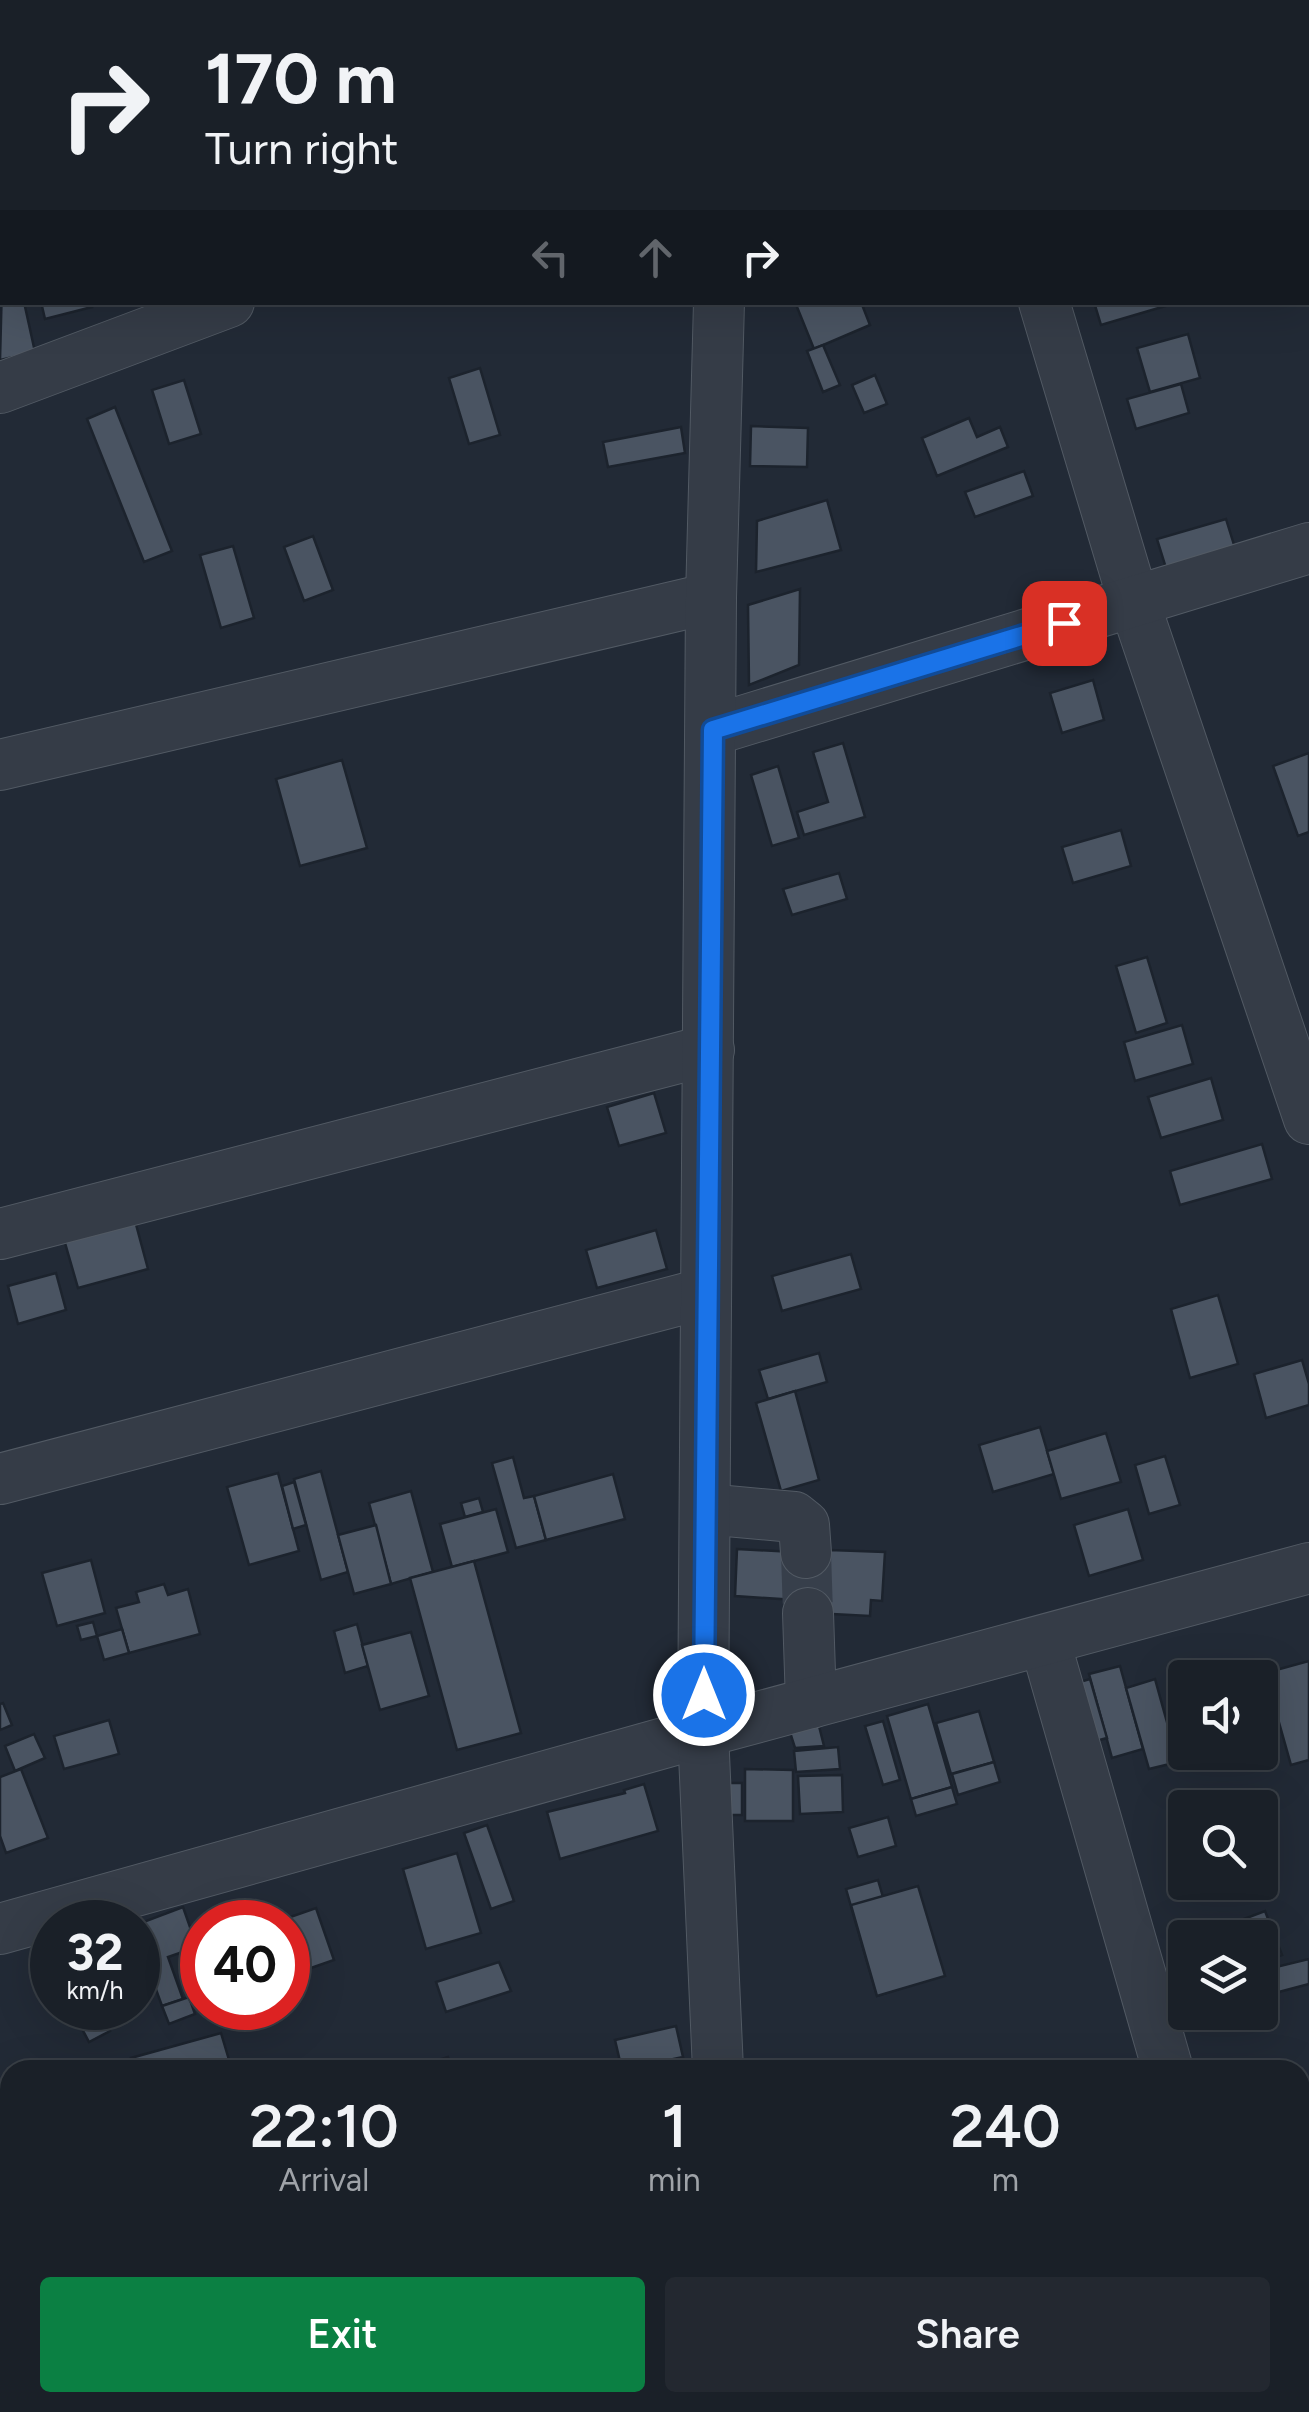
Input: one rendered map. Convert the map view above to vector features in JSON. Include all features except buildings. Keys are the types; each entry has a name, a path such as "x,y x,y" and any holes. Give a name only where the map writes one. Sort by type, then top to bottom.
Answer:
{"street":[{"path":"0,388 221,305"},
{"path":"718,2060 703,1732 712,598 719,305"},
{"path":"1045,305 1134,602 1309,1119"},
{"path":"713,730 1309,548"},
{"path":"0,765 712,598"},
{"path":"0,1234 709,1050"},
{"path":"0,1479 706,1293"},
{"path":"705,1508 794,1517 804,1525 806,1553"},
{"path":"0,1929 703,1732 1309,1568"},
{"path":"808,1613 811,1704"},
{"path":"1045,1642 1165,2060"}],"tunnel":[{"path":"806,1553 808,1613"}],"route":[{"path":"704,1695 713,730 1064,623"}]}
